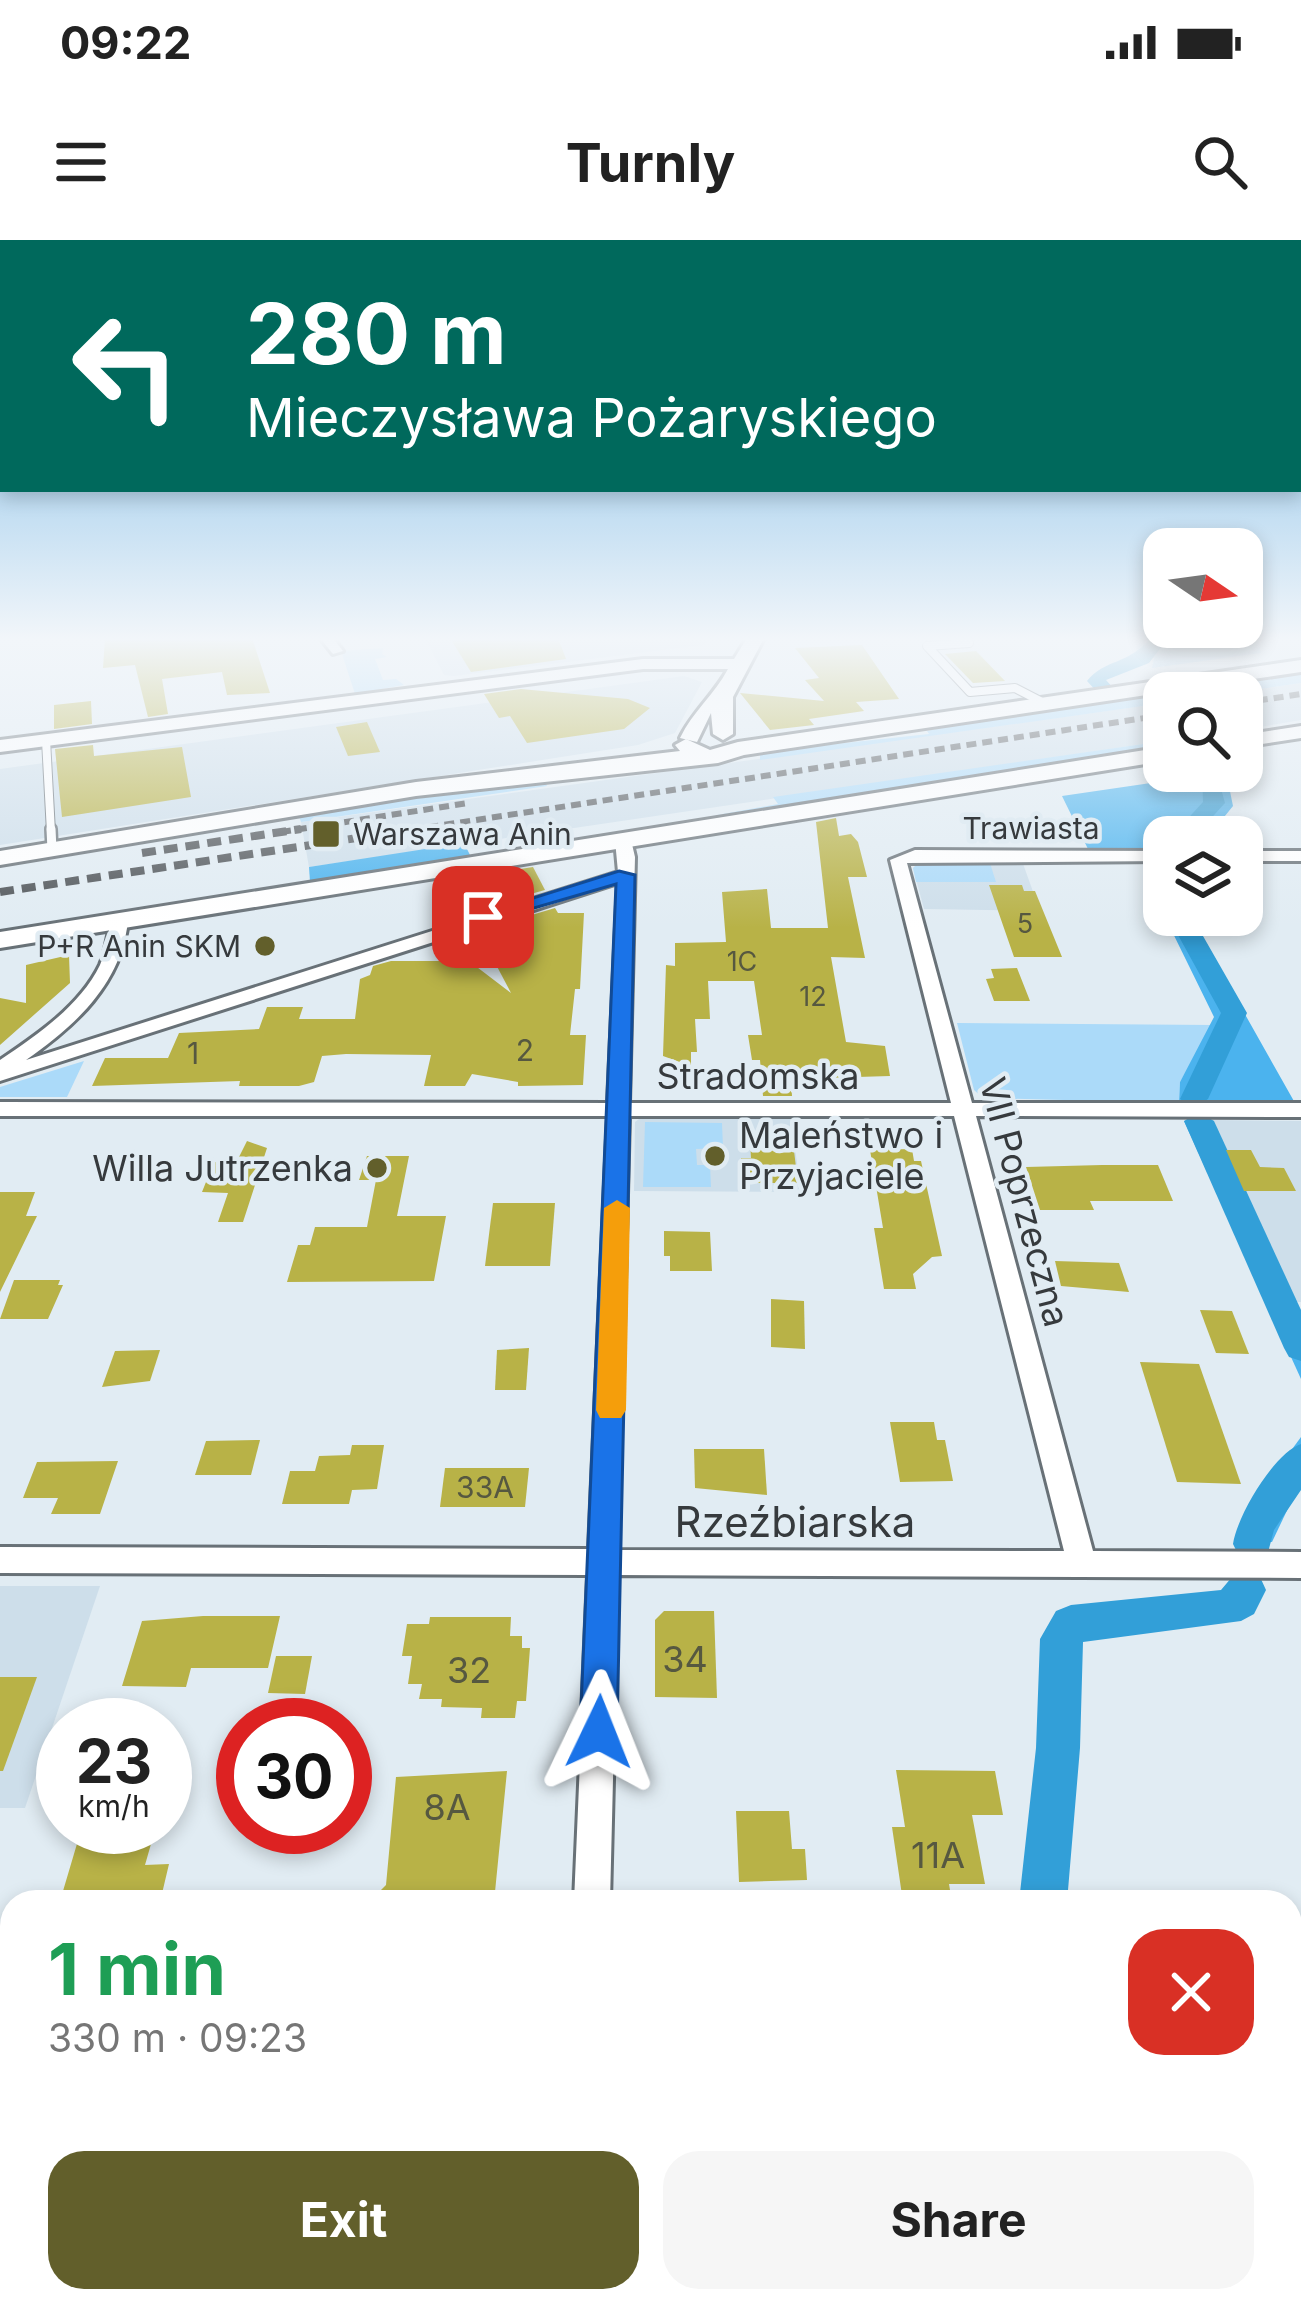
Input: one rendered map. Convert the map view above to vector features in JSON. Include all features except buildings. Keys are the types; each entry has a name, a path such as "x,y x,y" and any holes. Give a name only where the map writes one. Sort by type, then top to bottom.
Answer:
{"main road":[{"path":"0,858 693,745 724,756 722,735"},
{"path":"0,940 1143,757"}],"street":[{"path":"0,746 88,735"},
{"path":"693,745 712,735"},
{"path":"592,1890 620,1109 623,840"},
{"name":"Trawiasta","path":"898,860 915,855 1143,856"},
{"path":"1263,856 1301,856"},
{"name":"VII Poprzeczna","path":"898,860 1082,1564"},
{"path":"0,1072 626,875"},
{"path":"0,1072 42,1041 81,1003 114,953 119,921"},
{"name":"Stradomska","path":"0,1109 1301,1111"},
{"name":"Rzeźbiarska","path":"0,1560 1301,1565"}],"lane":[{"path":"46,740 52,850"}],"shaded area":[{"path":"252,735 670,735 638,745 0,845 0,769"},
{"path":"934,735 1143,735 1143,744 309,867 301,822"},
{"path":"939,735 760,760 760,752"},
{"path":"1143,744 1143,749 712,816 778,804 773,797"},
{"path":"543,779 547,786 301,822 299,816"},
{"path":"1143,784 1143,792 1230,792 1233,806 1225,816 1143,816 1143,850 1088,849 1062,796"},
{"path":"464,843 471,857 310,882 309,867"},
{"path":"922,860 1022,861 1040,911 924,909 913,868"},
{"path":"922,860 989,860 996,882 916,882 913,868"},
{"path":"1174,936 1201,936 1295,1103 1179,1103 1180,1082 1214,1017"},
{"path":"957,1023 1213,1025 1180,1082 1179,1103 983,1098 974,1090"},
{"path":"84,1061 67,1097 0,1097 0,1087"},
{"name":"Maleństwo i Przyjaciele","path":"791,1119 801,1192 634,1191 635,1122"},
{"path":"1211,1120 1301,1121 1301,1302 1296,1302"},
{"path":"1211,1120 1301,1313 1301,1379 1184,1121"},
{"path":"645,1122 722,1123 723,1148 696,1149 697,1165 710,1165 711,1187 643,1187"},
{"path":"1301,1437 1301,1481 1272,1542 1242,1542 1265,1486"},
{"path":"0,1586 100,1586 62,1698 36,1698 36,1775 25,1808 0,1808"}],"waterway":[{"path":"1202,816 1214,803 1212,792"},
{"path":"1191,936 1234,1013 1194,1099"},
{"path":"1199,1121 1301,1348"},
{"path":"1253,1544 1255,1526 1301,1459"},
{"path":"1044,1890 1058,1748 1061,1639 1071,1624 1226,1608 1246,1590"}],"railway":[{"path":"397,832 1035,735"},
{"path":"281,832 468,803"},
{"path":"142,853 301,829"},
{"path":"0,892 417,829"}],"slow traffic":[{"path":"611,1410 617,1208"}],"place":[{"name":"Warszawa Anin","path":"326,834"},
{"name":"P+R Anin SKM","path":"265,946"},
{"name":"Maleństwo i Przyjaciele","path":"715,1156"},
{"name":"Willa Jutrzenka","path":"377,1168"}],"route":[{"path":"483,917 626,875 599,1732"}]}
